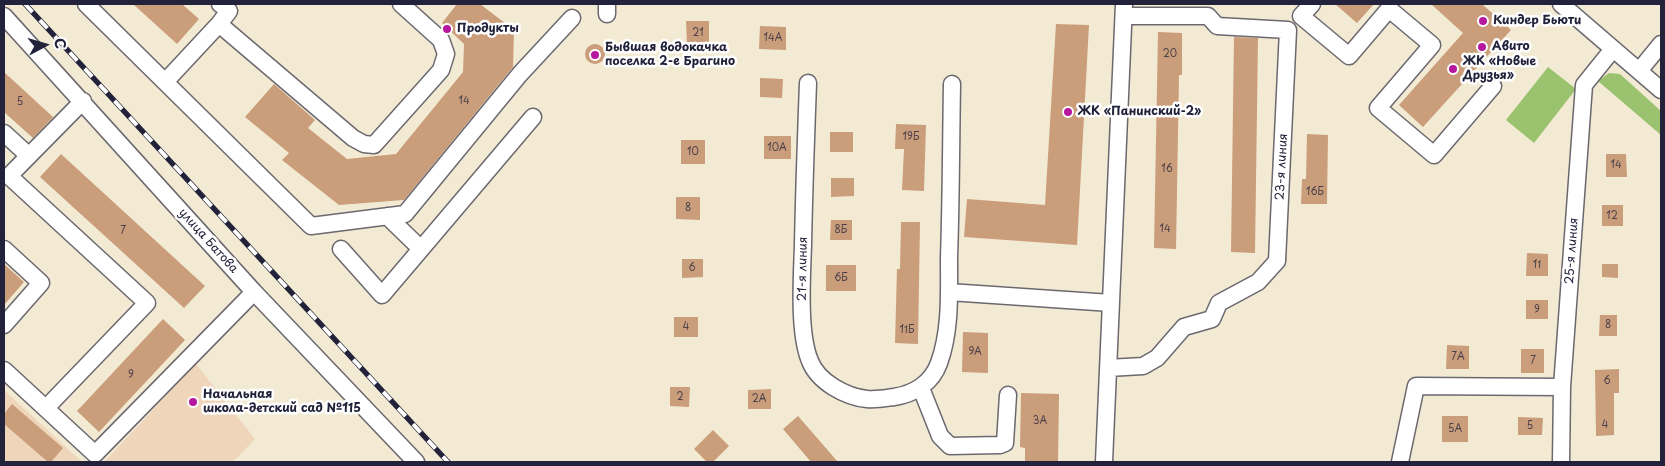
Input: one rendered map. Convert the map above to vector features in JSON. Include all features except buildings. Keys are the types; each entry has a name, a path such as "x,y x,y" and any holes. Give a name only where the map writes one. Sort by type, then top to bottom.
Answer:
{"street":[{"path":"86,4 311,226 405,214 520,74 572,18"},
{"path":"165,82 229,11 220,4"},
{"path":"219,24 353,138 364,144 374,145 441,70 446,54 441,40 401,4"},
{"path":"1312,4 1301,16 1349,56 1389,9 1432,45 1378,108 1434,155 1493,86"},
{"path":"1571,7 1613,49 1661,90"},
{"name":"23-я линия","path":"1104,462 1108,368 1124,10 1208,16 1217,26 1288,30 1277,261 1258,282 1219,303 1212,319 1184,327 1157,358 1143,366 1108,368"},
{"name":"улица Батова","path":"4,16 254,292 416,462"},
{"path":"1639,71 1661,44"},
{"name":"25-я линия","path":"1561,462 1562,387 1584,85 1613,49"},
{"name":"21-я линия","path":"808,83 802,287 803,326 810,362 817,373 831,385 847,394 868,399 905,395 921,388"},
{"path":"952,84 947,333 939,363 933,375 921,388 940,436 950,446 1000,445 1004,443 1008,395"},
{"path":"46,408 146,303 6,179 83,101"},
{"path":"341,249 382,295 533,116"},
{"path":"4,133 28,155"},
{"path":"387,216 421,249"},
{"path":"4,249 41,283 4,325"},
{"path":"4,370 95,454 254,292"},
{"path":"948,292 1111,303"},
{"path":"1400,462 1416,386 1562,387"}],"shaded area":[{"name":"Начальная школа-детский сад №115","path":"196,364 255,439 233,462 104,462"},
{"path":"4,390 82,462 4,462"}],"green space":[{"path":"1548,67 1576,89 1534,143 1506,120"},
{"path":"1609,73 1620,74 1661,111 1661,135 1598,81"}],"railway":[{"path":"25,4 448,462"}],"place":[{"name":"Киндер Бьюти","path":"1483,21"},
{"name":"Продукты","path":"447,29"},
{"name":"Авито","path":"1482,47"},
{"name":"Бывшая водокачка поселка 2-е Брагино","path":"595,55"},
{"name":"ЖК «Новые Друзья»","path":"1453,69"},
{"name":"ЖК «Панинский-2»","path":"1068,112"},
{"name":"Начальная школа-детский сад №115","path":"193,402"}]}
